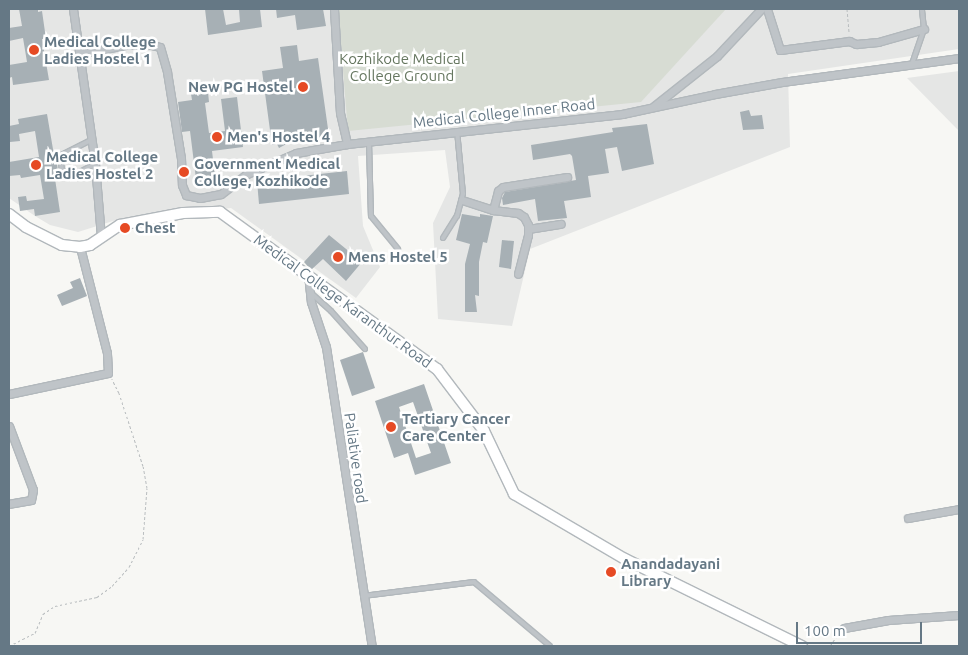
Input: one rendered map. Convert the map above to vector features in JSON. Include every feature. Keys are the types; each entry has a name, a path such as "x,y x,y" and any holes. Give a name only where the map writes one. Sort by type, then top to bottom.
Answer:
{"main road":[{"name":"Medical College Karanthur Road","path":"80,247 90,245 120,225 182,213 220,212 437,369 484,431 514,494 624,559 799,646"},
{"path":"9,214 26,227 62,245 80,247"}],"street":[{"path":"73,9 92,139 101,237"},
{"path":"334,9 340,113 347,144"},
{"name":"Medical College Inner Road","path":"79,54 125,45 147,44 160,47 167,72 181,158 182,186 186,195 200,198 221,194 247,174 296,153 347,144 590,118 652,108 717,56 761,9"},
{"path":"767,9 780,50 849,42 856,44 878,42 924,29"},
{"path":"652,108 734,90 959,58"},
{"path":"493,210 498,191 503,187 567,177"},
{"path":"462,200 493,210 518,213 524,217 528,229 526,247 518,274"},
{"path":"528,229 561,224"},
{"path":"9,394 94,378 108,372 106,353 80,247"},
{"name":"Paliative road","path":"308,274 311,302 326,347 372,646"},
{"path":"9,426 34,490 31,500 9,504"},
{"path":"908,518 959,509"},
{"path":"844,628 888,620 959,615"}],"lane":[{"path":"912,64 924,29 922,9"},
{"path":"443,238 457,216 462,200 457,131"},
{"path":"92,139 60,156 62,171 76,174 95,164"},
{"path":"369,142 371,216 398,249"},
{"path":"310,292 332,311 365,349"},
{"path":"363,596 474,582 550,646"}],"path":[{"path":"847,9 849,42"},
{"path":"9,646 35,633 43,614 55,606 97,597 112,586 129,567 143,539 147,488 143,466 119,393 108,372"},
{"path":"830,646 832,640 844,628"}],"shaded area":[{"name":"Government Medical College, Kozhikode","path":"9,9 959,9 959,49 788,74 790,147 530,249 512,326 438,319 433,223 450,187 445,150 358,156 363,226 380,267 356,298 231,208 113,221 78,232 50,225 35,216 9,198"},
{"path":"959,71 959,131 907,78"}],"green space":[{"name":"Kozhikode Medical College Ground","path":"338,9 726,9 641,102 348,131"}],"building":[{"name":"Medical College Ladies Hostel 1","path":"19,9 38,9 38,12 42,11 46,39 42,39 49,80 13,85 12,77 9,78 9,65 27,62 23,38 9,41 9,28 22,26"},
{"path":"205,9 223,9 226,25 240,22 239,9 260,9 262,27 208,35"},
{"path":"276,9 323,9 326,26 297,30 295,15 277,18"},
{"path":"297,45 299,61 318,58 329,136 292,141 279,148 277,144 272,145 262,71 283,68 280,47"},
{"name":"Men's Hostel 4","path":"208,92 209,102 205,103 209,133 225,131 221,99 237,97 243,147 212,151 216,184 197,187 190,131 182,132 178,102 192,100 191,94"},
{"path":"749,110 751,116 762,115 764,129 743,130 740,112"},
{"name":"Medical College Ladies Hostel 2","path":"47,114 54,155 56,156 58,172 54,172 60,212 35,216 34,209 20,211 18,197 26,196 27,201 44,199 40,175 21,178 20,175 9,176 9,162 39,157 35,131 19,134 20,141 10,142 9,126 19,124 18,119"},
{"path":"647,124 654,164 622,171 617,147 605,149 609,173 588,176 591,197 564,201 567,218 538,221 535,199 503,205 502,198 505,192 576,180 570,154 533,160 531,145 613,132 612,128"},
{"path":"347,171 349,194 259,204 257,181"},
{"path":"462,214 480,217 480,214 493,216 487,243 483,242 479,262 479,296 475,295 477,312 465,312 465,264 470,244 456,240"},
{"name":"Mens Hostel 5","path":"329,235 362,262 346,281 323,259 311,270 304,262"},
{"path":"502,240 514,241 511,269 499,267"},
{"path":"80,278 87,296 62,306 57,295 73,288 70,282"},
{"path":"363,352 375,388 352,396 340,360"},
{"path":"424,384 451,463 415,475 408,453 394,458 375,401","holes":["413,402 431,453 416,458 399,407"]}],"place":[{"name":"Medical College Ladies Hostel 1","path":"34,50"},
{"name":"New PG Hostel","path":"303,87"},
{"name":"Men's Hostel 4","path":"217,137"},
{"name":"Medical College Ladies Hostel 2","path":"36,165"},
{"name":"Government Medical College, Kozhikode","path":"184,172"},
{"name":"Chest","path":"125,228"},
{"name":"Mens Hostel 5","path":"338,257"},
{"name":"Tertiary Cancer Care Center","path":"391,427"},
{"name":"Anandadayani Library","path":"611,572"}]}
